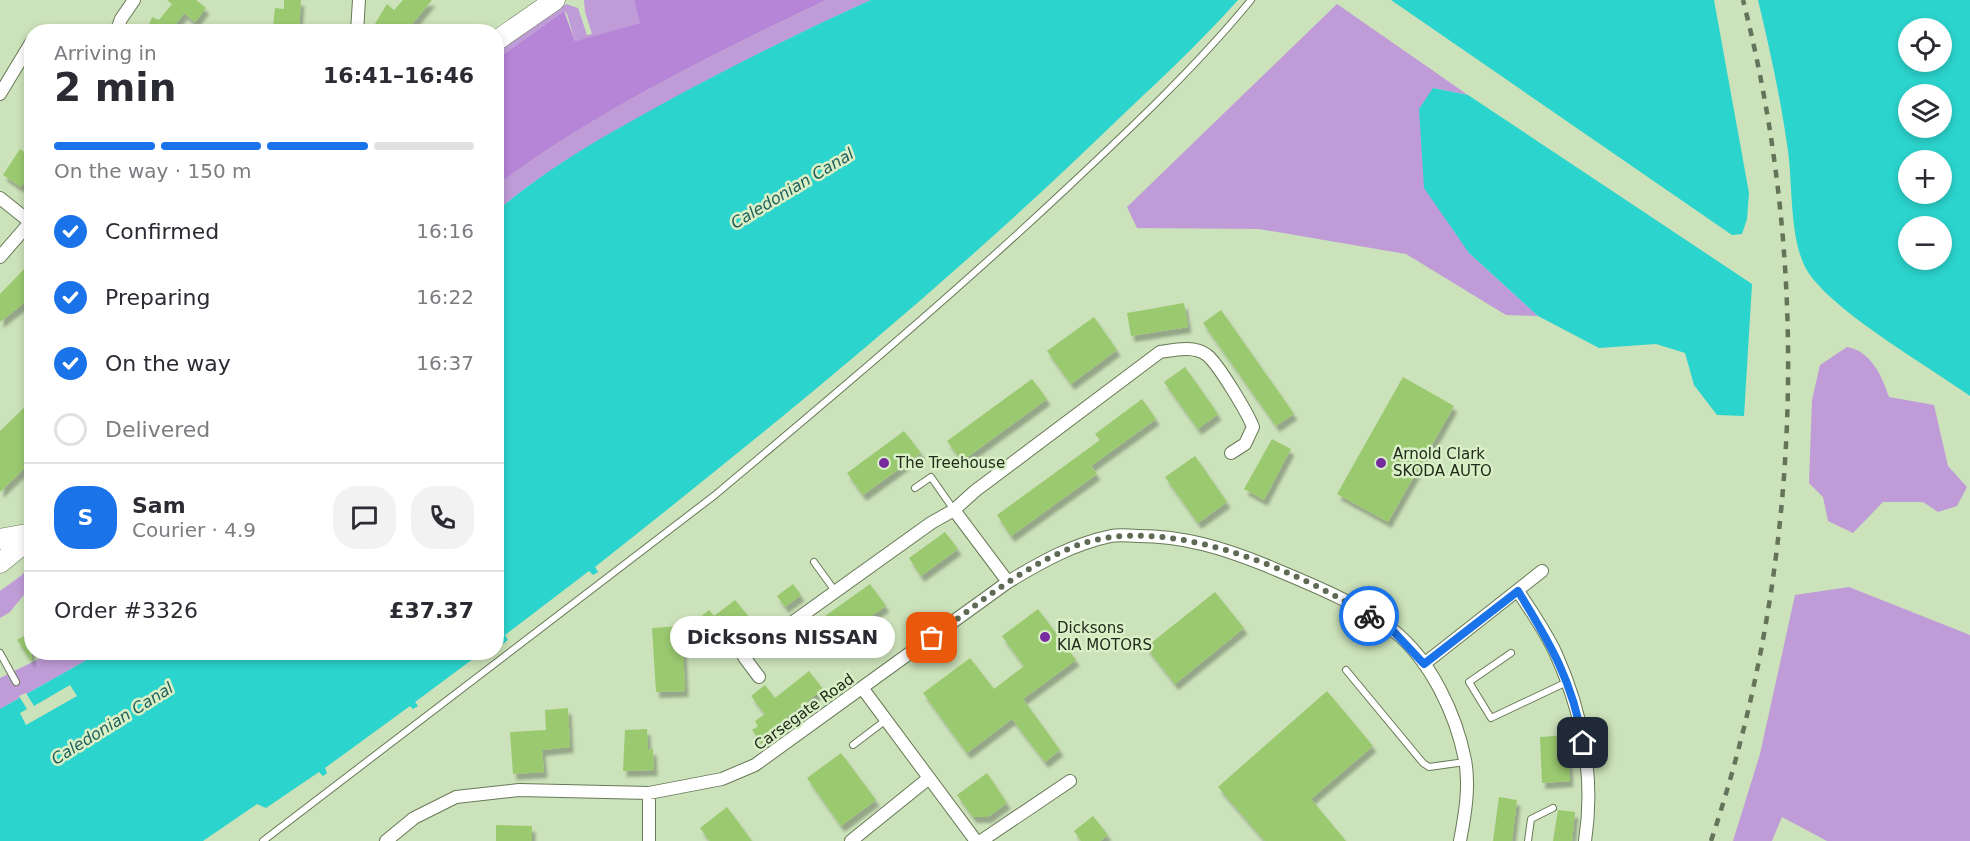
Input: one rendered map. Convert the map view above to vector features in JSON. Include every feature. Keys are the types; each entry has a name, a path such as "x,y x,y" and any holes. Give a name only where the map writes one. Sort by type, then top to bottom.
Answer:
{"main road":[{"path":"504,35 555,0"},
{"path":"0,539 24,536"},
{"path":"0,563 24,542"}],"street":[{"path":"119,24 135,0"},
{"path":"358,24 359,0"},
{"path":"0,94 24,54"},
{"path":"0,198 24,216"},
{"path":"0,257 24,229"},
{"path":"759,677 744,657 931,523 954,510 1160,352 1185,348 1206,354 1246,409 1253,427 1245,444 1231,453"},
{"path":"954,510 1008,582"},
{"name":"Carsegate Road","path":"386,841 414,819 456,797 519,790 649,793 722,779 755,765 1008,582 1046,559 1075,546 1113,535 1186,538 1234,552 1304,581 1355,607 1394,632 1424,664 1445,700 1457,731 1466,762 1466,812 1460,841"},
{"path":"1424,664 1542,570"},
{"path":"1518,591 1555,652 1577,705 1587,762 1588,820 1585,841"},
{"path":"863,688 976,841"},
{"path":"851,841 929,778"},
{"path":"981,841 1070,781"},
{"path":"649,793 649,841"}],"lane":[{"path":"504,657 715,495 785,437 1049,204 1207,53 1251,0"},
{"path":"915,488 931,477 954,510"},
{"path":"814,562 835,592"},
{"path":"0,653 16,682"},
{"path":"1511,653 1469,682 1491,718 1567,681"},
{"path":"263,841 499,660"},
{"path":"1346,670 1423,763 1429,767 1466,762"},
{"path":"853,745 886,720"},
{"path":"1528,841 1531,819 1553,808"}],"shaded area":[{"path":"584,0 634,0 641,23 575,41 564,11 504,54 504,47 566,4 578,8 587,35 592,34"},
{"path":"634,0 826,0 658,84 577,131 504,180 504,54 564,11 575,41 640,23"},
{"path":"826,0 871,0 737,65 616,130 554,168 504,205 504,180 538,156 658,84"},
{"path":"1337,4 1468,95 1433,88 1469,253 1538,316 1506,315 1406,254 1259,229 1137,228 1127,207"},
{"path":"1847,347 1855,349 1869,359 1879,373 1889,397 1934,405 1948,466 1967,487 1957,506 1938,512 1923,502 1883,502 1853,533 1828,521 1823,497 1809,483 1812,400 1820,365"},
{"path":"24,572 24,595 10,612 0,618 0,591"},
{"path":"1849,587 1970,635 1970,841 1827,841 1782,817 1772,841 1733,841 1760,754 1795,595"},
{"path":"37,660 87,660 0,709 0,678"}],"water":[{"name":"Caledonian Canal","path":"871,0 1238,0 1175,65 1048,186 922,299 793,408 595,567 598,572 593,575 589,571 505,635 508,640 504,643 504,205 556,167 640,116 765,50"},
{"path":"1391,0 1714,0 1749,193 1747,219 1742,234 1732,235"},
{"path":"1758,0 1970,0 1970,396 1860,321 1821,288 1808,272 1802,260 1795,230 1790,165 1775,75"},
{"path":"1433,88 1468,95 1752,284 1744,416 1717,415 1694,385 1685,353 1656,344 1599,348 1538,316 1469,253 1424,188 1419,109"},
{"name":"Caledonian Canal","path":"87,660 472,660 415,702 418,706 413,709 410,706 325,768 327,773 323,776 319,772 266,808 257,804 203,841 0,841 0,709"}],"pier":[{"path":"70,685 77,696 26,725 20,713 27,709 19,696 26,693 34,706"}],"building":[{"path":"167,0 196,0 206,8 195,22 184,13 176,24 149,24 152,17 159,20 172,4"},
{"path":"284,0 301,0 299,24 273,24 275,8 284,9"},
{"path":"403,0 432,0 412,24 375,24 387,4 394,10"},
{"path":"20,149 24,152 24,183 21,187 3,175"},
{"path":"24,269 24,303 0,322 0,294"},
{"path":"1184,303 1188,327 1131,336 1127,313"},
{"path":"1221,310 1294,414 1276,426 1203,323"},
{"path":"1094,317 1117,350 1071,384 1047,351"},
{"path":"1185,367 1218,414 1198,429 1164,382"},
{"path":"1403,377 1454,406 1388,522 1337,494"},
{"path":"1032,379 1047,399 962,461 947,441"},
{"path":"1142,399 1156,419 1091,466 1097,474 1011,536 997,515 1100,440 1095,434"},
{"path":"24,408 24,469 0,492 0,431"},
{"name":"The Treehouse","path":"904,431 921,453 863,495 847,473"},
{"path":"1272,439 1291,449 1264,500 1244,489"},
{"path":"1195,456 1227,502 1198,523 1165,477"},
{"path":"945,532 958,549 921,576 909,558"},
{"path":"793,584 801,595 785,607 777,596"},
{"path":"870,584 886,606 861,623 867,631 847,646 825,616"},
{"path":"1215,592 1244,628 1175,684 1146,647"},
{"path":"735,600 753,622 738,634 733,627 712,644 694,622 709,610 714,616"},
{"path":"1038,609 1076,660 1023,699 1060,750 1045,762 1012,719 967,753 923,693 970,658 994,689 1024,666 1002,636"},
{"path":"682,626 685,691 656,692 652,628"},
{"path":"24,636 24,650 17,640"},
{"path":"809,671 823,689 769,731 773,737 762,744 752,730 758,726 755,721 765,714 751,696 765,685 775,698"},
{"path":"1327,691 1373,746 1311,799 1346,841 1265,841 1218,787"},
{"path":"568,708 570,747 542,750 544,772 513,774 510,732 546,730 545,710"},
{"path":"647,729 648,750 653,749 654,770 623,771 625,730"},
{"path":"1567,735 1570,781 1542,783 1540,737"},
{"path":"841,753 876,800 841,826 807,778"},
{"path":"987,773 1007,803 988,817 973,817 957,795"},
{"path":"1499,797 1517,800 1512,841 1493,841"},
{"path":"727,807 752,841 710,841 700,828"},
{"path":"1558,810 1575,812 1572,841 1553,841"},
{"path":"1093,816 1108,835 1100,841 1081,841 1074,831"},
{"path":"496,825 532,826 532,841 496,841"}],"railway":[{"path":"1711,841 1741,739 1764,635 1779,529 1787,423 1787,316 1780,209 1765,104 1743,0"}],"way so far":[{"path":"932,638 1008,582 1046,559 1075,546 1113,535 1186,538 1224,548 1304,581 1369,616"}],"place":[{"name":"The Treehouse","path":"884,463"},
{"name":"Arnold Clark SKODA AUTO","path":"1381,463"},
{"name":"Dicksons KIA MOTORS","path":"1045,637"},
{"name":"Dicksons NISSAN","path":"932,638"}],"route":[{"path":"1369,616 1394,632 1424,664 1518,591 1555,652 1577,705 1583,743"}]}
